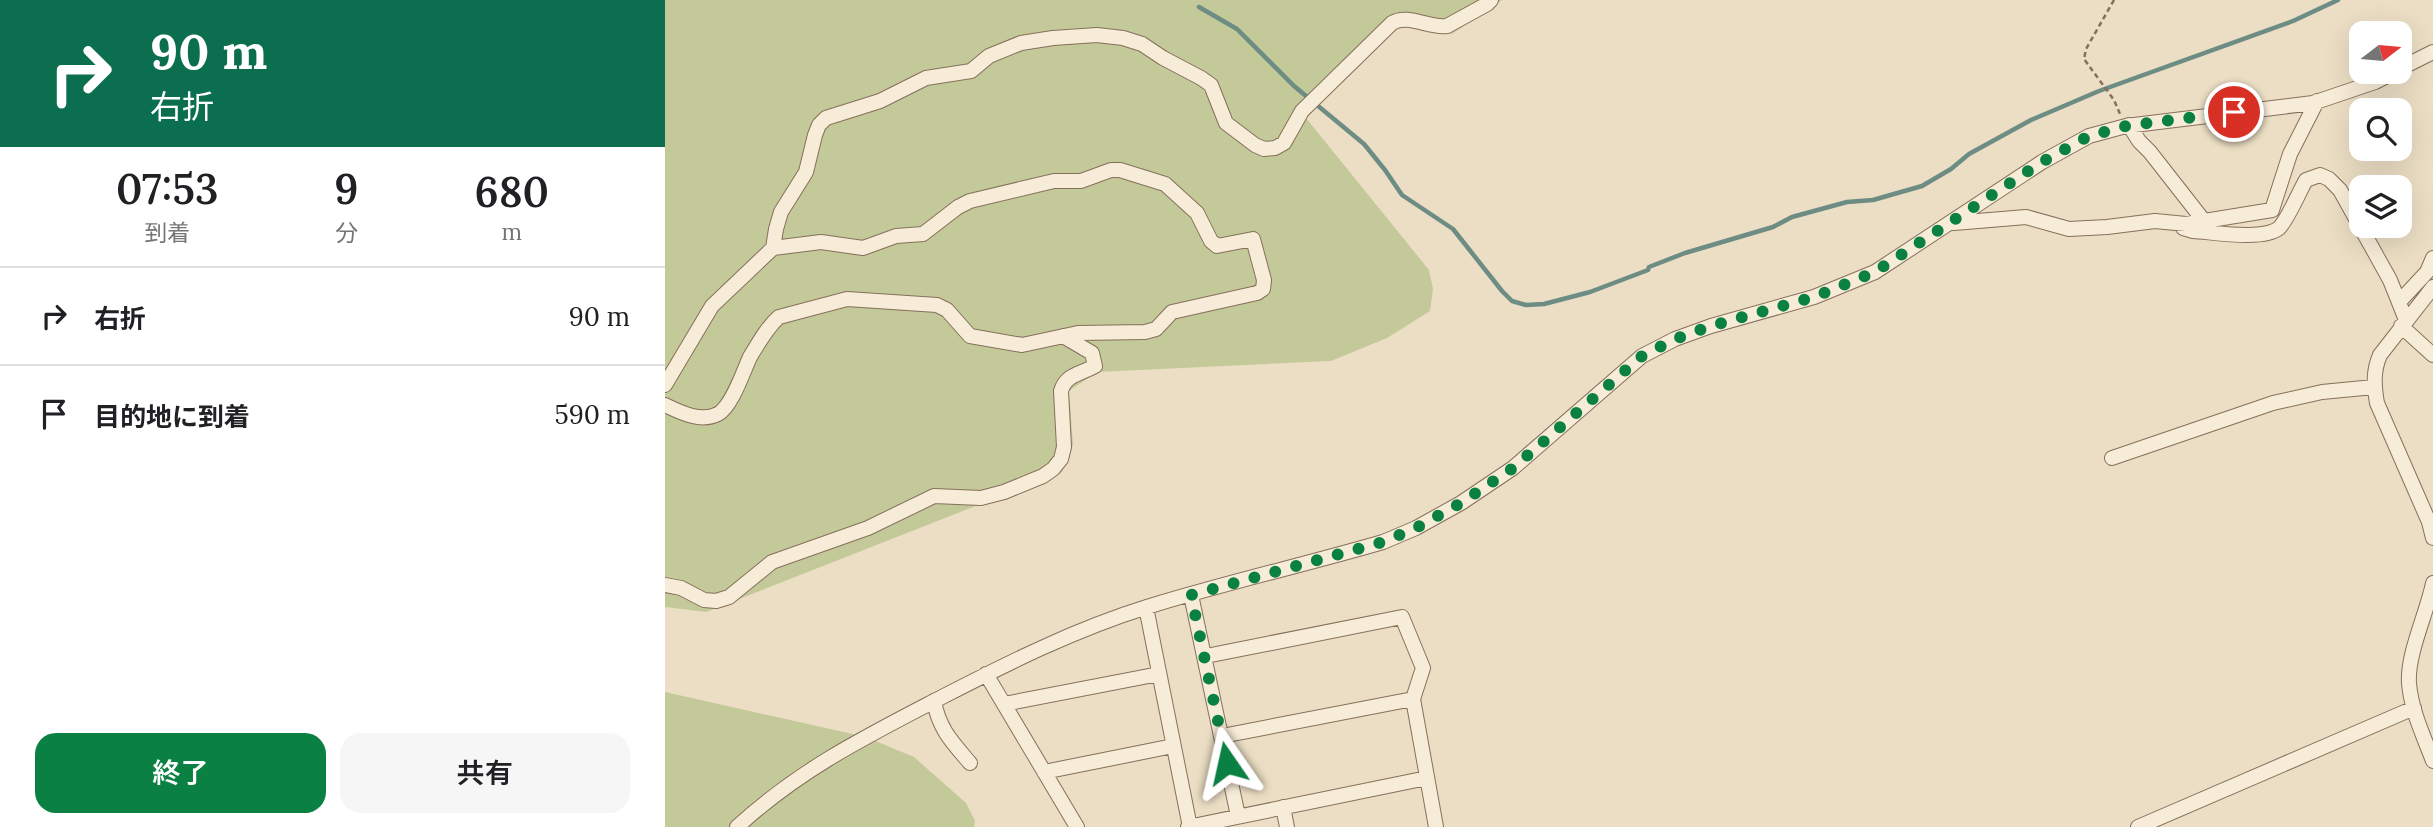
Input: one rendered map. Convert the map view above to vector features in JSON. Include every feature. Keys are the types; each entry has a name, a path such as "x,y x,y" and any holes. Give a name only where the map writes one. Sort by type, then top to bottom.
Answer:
{"street":[{"path":"665,385 712,306 773,248 781,212 806,172 815,135 826,118 880,101 926,78 971,71 989,56 1021,43 1097,35 1123,38 1142,44 1211,85 1226,123 1255,145 1263,149 1275,148 1285,143 1303,111 1392,23 1404,19 1440,27 1447,26 1490,0"},
{"path":"2412,63 2433,52"},
{"path":"737,827 768,798 843,748 986,674 1085,629 1146,607 1383,542 1416,528 1461,503 1513,468 1642,356 1675,339 1711,326 1814,297 1875,272 2070,145 2089,136 2127,125 2317,101 2369,84"},
{"path":"1951,223 2027,216 2069,229 2155,221 2186,224 2272,210 2291,154 2317,101"},
{"path":"2127,125 2204,221"},
{"path":"665,405 692,416 717,414 726,407 751,355 773,322 779,317 837,301 937,305 947,310 970,336 1022,345 1063,336 1145,332 1156,328 1172,312 1257,293 1263,289 1264,280 1253,240 1217,246 1211,241 1197,213 1165,184 1120,170 1111,170 1081,181 1054,181 979,198 958,207 923,234 896,236 863,248 821,242 773,248"},
{"path":"2169,222 2193,231 2260,235 2273,232 2281,226 2306,180 2320,175 2329,179 2340,190 2390,280 2399,302 2403,323 2433,355"},
{"path":"2399,302 2427,272 2433,258"},
{"path":"2433,287 2379,355 2374,387 2377,403 2430,522 2433,538"},
{"path":"665,585 681,588 704,600 716,601 729,597 772,562 868,528 934,496 981,498 1004,492 1042,476 1053,469 1061,459 1064,447 1061,391 1063,383 1075,373 1095,366 1092,353 1063,336"},
{"path":"2112,458 2273,403 2322,393 2374,387"},
{"path":"2433,583 2430,609 2411,660 2409,683 2433,761"},
{"path":"1191,595 1238,816"},
{"path":"1146,607 1189,827 1427,778"},
{"path":"1206,656 1402,617 1423,668 1413,699 1436,827"},
{"path":"986,674 1077,827"},
{"path":"1004,704 1159,674"},
{"path":"1222,736 1413,699"},
{"path":"933,701 937,720 944,732 970,763"},
{"path":"2138,827 2416,712 2433,711"},
{"path":"1045,772 1173,746"},
{"path":"1283,807 1287,827"}],"path":[{"path":"2114,0 2086,49 2084,59 2114,100 2127,125"}],"green space":[{"path":"665,0 1502,0 1452,34 1399,26 1306,118 1429,270 1433,289 1430,311 1387,338 1331,361 1097,372 1069,391 1073,445 1062,472 706,612 665,607"},
{"path":"665,692 866,737 914,757 966,803 975,821 974,827 665,827"}],"waterway":[{"path":"1199,7 1237,29 1294,86 1364,144 1402,195 1453,229 1502,291 1512,301 1526,305 1544,304 1590,292 1685,253 1773,227 1792,217 1847,202 1873,200 1922,186 1951,169 1969,154 2031,120 2099,91 2293,21 2338,0"}],"route":[{"path":"1227,763 1191,595 1383,542 1416,528 1461,503 1513,468 1642,356 1675,339 1711,326 1814,297 1875,272 2042,162 2089,136 2126,126 2234,112"}]}
